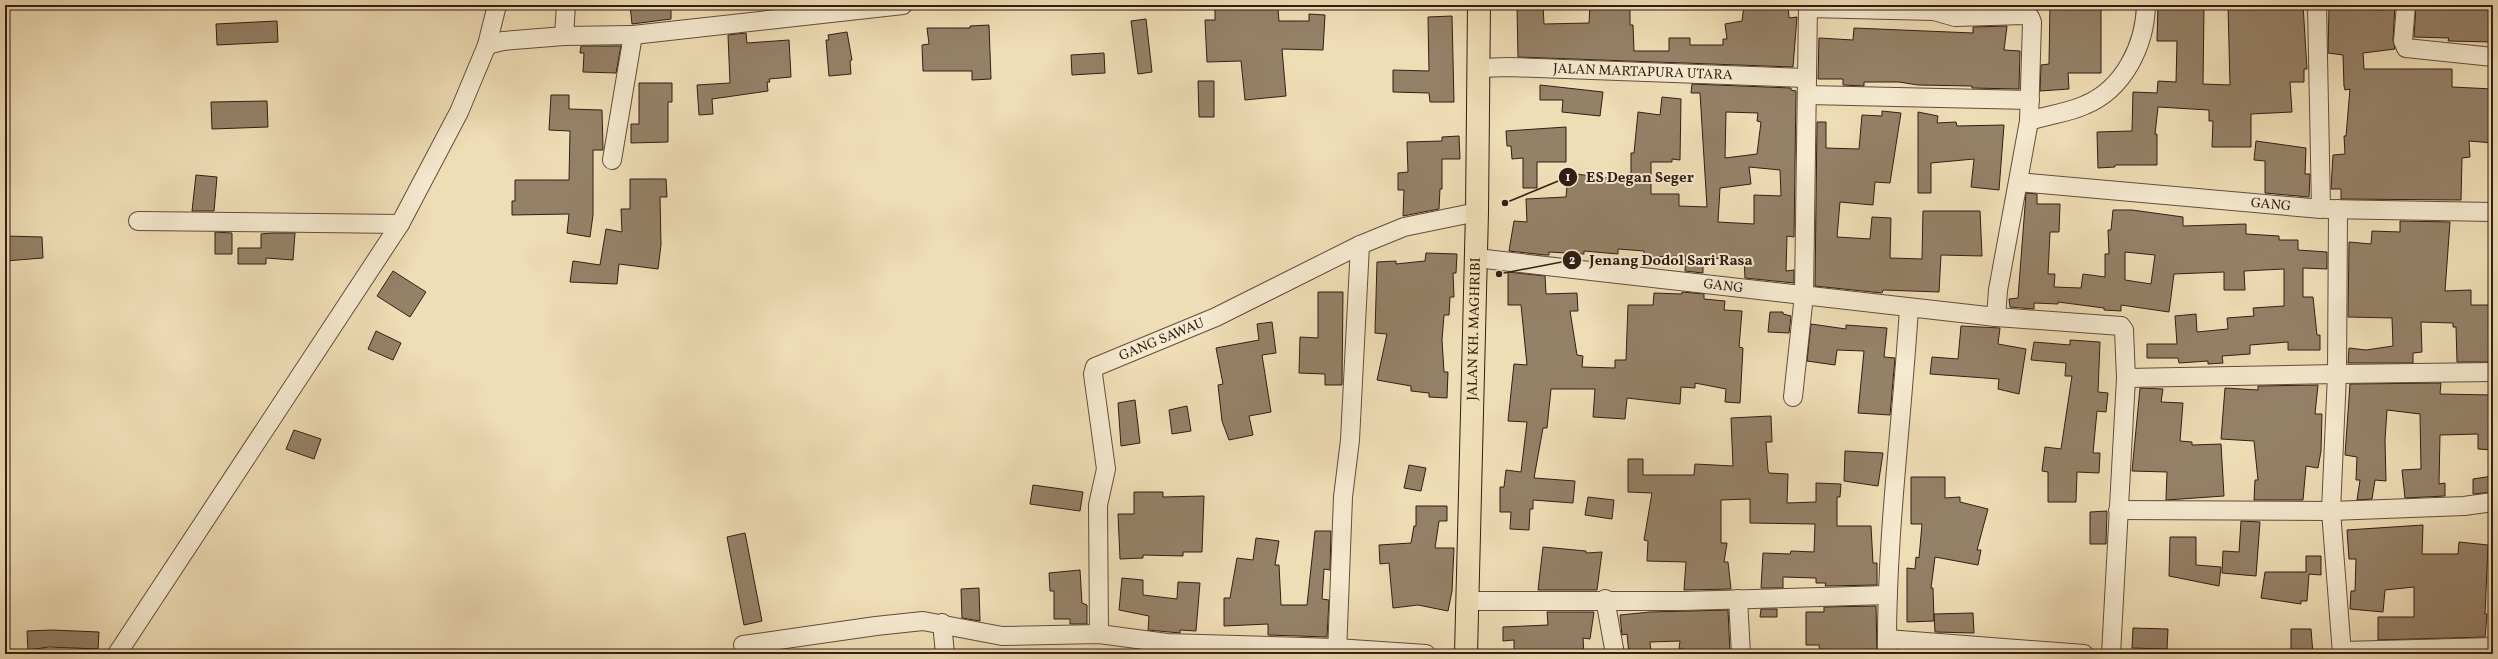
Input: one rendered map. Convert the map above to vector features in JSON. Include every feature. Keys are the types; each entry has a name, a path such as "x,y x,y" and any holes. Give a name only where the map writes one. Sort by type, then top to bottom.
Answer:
{"highway":[{"name":"JALAN KH. MAGHRIBI","path":"1466,654 1477,212 1479,5"}],"street":[{"path":"117,654 400,224 459,112 487,45 497,5"},
{"path":"564,36 566,5"},
{"path":"487,45 503,41 564,36 634,36 903,5"},
{"path":"2029,120 2084,106 2111,88 2133,61 2146,22 2146,5"},
{"path":"2317,5 2337,374 2332,511 2342,653 2493,646"},
{"path":"2406,5 2403,41 2406,48 2493,57"},
{"path":"1793,397 1804,295 1808,6 1934,12 1955,17 2025,15 2030,17 2032,22 2029,120 1998,290 1996,316"},
{"path":"612,160 634,36"},
{"name":"JALAN MARTAPURA UTARA","path":"1479,68 1509,67 2030,100"},
{"name":"GANG","path":"2018,182 2329,209 2493,212"},
{"name":"GANG SAWAU","path":"1099,634 1098,513 1106,469 1093,369 1216,317 1360,245 1404,227 1477,212"},
{"path":"138,221 400,224"},
{"path":"1337,651 1360,245"},
{"name":"GANG","path":"1476,258 1909,308 2122,326 2124,330 2126,378"},
{"path":"1909,308 1897,445 1888,595 1887,646 2084,654"},
{"path":"2111,654 2126,378 2493,372"},
{"path":"2118,510 2332,511 2464,506 2493,502"},
{"path":"1467,601 1605,599 1683,601 1888,595"},
{"path":"1605,599 1615,654"},
{"path":"1738,599 1740,654"},
{"path":"743,645 876,626 923,621 942,623 1002,636 1099,634 1167,643 1426,654"},
{"path":"942,623 945,654"}],"building":[{"path":"630,5 671,5 671,19 632,24"},
{"path":"1543,5 1544,24 1589,23 1590,5 1630,5 1630,25 1633,25 1634,51 1669,51 1669,38 1690,38 1690,45 1723,45 1723,39 1727,39 1725,24 1742,21 1744,5 1788,5 1789,18 1797,17 1793,67 1518,57 1517,6"},
{"path":"2050,5 2101,5 2101,73 2068,73 2069,89 2040,91 2041,65 2049,64"},
{"path":"2158,5 2204,5 2203,84 2230,85 2228,5 2303,5 2307,69 2304,69 2304,82 2290,82 2292,112 2251,114 2251,147 2212,147 2213,121 2209,121 2209,110 2158,107 2155,134 2157,134 2157,165 2115,165 2115,167 2098,168 2097,132 2132,131 2133,92 2157,93 2158,81 2176,82 2177,41 2157,41"},
{"path":"2382,5 2395,5 2393,40 2395,49 2363,53 2364,69 2452,69 2452,87 2493,89 2493,143 2469,141 2470,157 2462,158 2461,200 2341,199 2341,189 2331,189 2333,155 2345,154 2344,136 2346,136 2350,89 2345,90 2344,86 2343,55 2328,53 2329,8 2382,10"},
{"path":"2416,5 2493,6 2493,42 2448,41 2449,38 2414,37"},
{"path":"1215,6 1278,9 1279,21 1309,21 1309,14 1325,15 1323,50 1282,49 1286,96 1245,100 1241,61 1207,62 1205,20 1215,20"},
{"path":"1452,16 1454,102 1430,102 1429,93 1393,92 1393,70 1429,71 1428,17"},
{"path":"1146,19 1152,72 1138,74 1131,21"},
{"path":"277,21 278,42 217,45 216,24"},
{"path":"989,25 991,79 972,80 972,71 923,71 922,45 929,44 927,28 970,28 970,26"},
{"path":"2007,26 2004,50 2020,51 2019,89 1918,85 1899,82 1864,82 1864,86 1843,85 1843,79 1818,79 1819,38 1853,40 1854,28 1973,33 1973,27"},
{"path":"847,32 852,60 850,61 851,74 829,76 826,40 829,40 828,35"},
{"path":"746,33 747,43 789,40 791,77 769,79 770,82 767,82 768,91 712,99 713,114 699,115 697,85 730,83 728,35"},
{"path":"581,46 621,46 616,73 583,72 584,53 580,53"},
{"path":"1104,53 1105,73 1072,75 1071,55"},
{"path":"1198,81 1214,81 1214,117 1199,117"},
{"path":"639,83 672,83 672,102 668,102 668,142 631,143 631,124 639,124"},
{"path":"1692,84 1791,88 1791,90 1796,91 1794,237 1787,236 1786,271 1794,270 1794,283 1745,278 1744,259 1703,258 1703,273 1685,271 1686,256 1644,257 1644,251 1618,249 1618,254 1584,251 1584,254 1549,252 1549,255 1545,255 1509,251 1514,221 1527,222 1526,199 1566,197 1568,173 1631,181 1631,153 1634,153 1638,112 1660,115 1662,97 1681,99 1680,160 1672,159 1672,162 1651,162 1651,194 1679,194 1679,206 1707,207 1700,93 1691,93","holes":["1726,112 1758,113 1757,121 1761,122 1757,154 1725,158","1749,167 1780,170 1781,196 1754,195 1754,224 1718,222 1720,188 1751,184"]},
{"path":"1540,85 1603,92 1600,116 1562,112 1563,100 1540,100"},
{"path":"551,95 569,95 569,109 602,110 603,150 593,150 593,215 590,237 567,233 569,214 512,215 512,201 515,201 515,180 569,180 570,131 549,130"},
{"path":"267,101 268,127 212,129 211,102"},
{"path":"1882,111 1901,113 1890,183 1875,182 1873,205 1840,202 1837,237 1870,239 1872,217 1891,218 1890,258 1922,259 1923,211 1980,211 1982,256 1941,255 1939,292 1883,290 1882,293 1815,286 1817,122 1826,122 1826,148 1859,149 1862,115 1882,116"},
{"path":"1918,112 1938,116 1937,123 1956,122 1957,126 2004,125 1999,190 1971,187 1974,159 1931,163 1931,193 1918,193"},
{"path":"1566,127 1566,162 1537,162 1537,188 1523,188 1523,158 1512,159 1511,146 1507,146 1506,131"},
{"path":"1459,136 1460,159 1442,159 1442,189 1440,189 1439,209 1403,216 1404,190 1398,190 1398,173 1408,172 1407,142 1442,141 1442,137"},
{"path":"2256,141 2306,148 2305,174 2310,174 2309,197 2265,193 2265,161 2254,160"},
{"path":"196,175 217,177 214,211 192,211"},
{"path":"630,179 666,179 667,197 660,197 661,245 658,269 619,264 617,284 570,282 573,261 600,265 606,229 622,232 621,209 630,209"},
{"path":"2026,193 2037,194 2037,204 2060,204 2059,232 2050,232 2048,274 2055,274 2054,287 2081,288 2083,274 2105,277 2105,254 2109,254 2108,230 2111,230 2113,210 2132,210 2183,217 2183,226 2246,224 2246,234 2279,236 2279,240 2298,240 2298,250 2327,252 2327,269 2303,268 2303,297 2313,297 2317,335 2320,335 2320,350 2288,350 2288,342 2250,345 2250,354 2222,356 2223,363 2208,364 2208,361 2179,363 2178,358 2147,358 2147,344 2177,344 2175,316 2196,314 2197,332 2228,329 2227,318 2254,316 2253,308 2284,306 2284,269 2244,271 2245,290 2224,290 2224,272 2174,274 2169,312 2121,305 2121,311 2104,310 2104,308 2058,302 2058,304 2034,303 2034,309 2010,307 2009,299 2018,298","holes":["2125,252 2155,255 2151,284 2125,280"]},
{"path":"2400,221 2450,222 2445,291 2471,290 2471,305 2490,305 2490,362 2457,362 2456,327 2453,327 2453,323 2421,322 2422,352 2413,353 2413,363 2348,363 2349,348 2366,350 2393,346 2392,318 2348,317 2349,242 2371,244 2372,231 2400,232"},
{"path":"215,232 232,233 232,254 215,254"},
{"path":"295,233 293,260 266,258 266,264 238,264 238,248 261,248 261,234"},
{"path":"5,236 42,237 43,258 5,261"},
{"path":"1426,253 1457,254 1456,273 1453,273 1454,297 1450,297 1449,315 1444,315 1442,340 1444,372 1448,372 1447,398 1429,397 1429,393 1411,391 1411,386 1377,380 1387,334 1375,333 1377,262 1396,261 1396,264 1425,261"},
{"path":"393,271 426,292 410,317 377,296"},
{"path":"1508,272 1545,276 1546,294 1577,293 1578,311 1570,311 1577,355 1583,356 1582,367 1615,368 1615,360 1626,360 1628,305 1653,305 1654,293 1682,294 1682,292 1704,294 1704,299 1725,301 1724,310 1742,311 1739,347 1743,348 1740,403 1725,402 1726,389 1695,383 1695,388 1681,387 1680,404 1627,398 1625,419 1593,417 1595,389 1551,389 1547,428 1543,428 1534,478 1575,481 1573,503 1533,500 1533,509 1530,509 1529,530 1510,529 1511,512 1500,512 1500,487 1504,487 1506,470 1521,472 1527,422 1508,421 1514,364 1527,365 1521,305 1508,305"},
{"path":"1318,292 1343,292 1342,385 1325,385 1325,374 1299,373 1300,337 1318,338"},
{"path":"1770,312 1783,312 1783,314 1791,316 1789,333 1768,332"},
{"path":"1272,322 1276,353 1262,355 1271,412 1249,416 1253,435 1229,440 1222,421 1218,385 1223,384 1216,348 1259,340 1257,324"},
{"path":"1811,324 1846,329 1846,325 1887,328 1884,357 1895,358 1890,415 1858,413 1864,351 1837,350 1835,365 1807,361"},
{"path":"1961,326 2000,328 1998,344 2026,349 2019,394 1998,389 1999,379 1930,374 1932,357 1958,359"},
{"path":"376,331 401,343 393,360 368,349"},
{"path":"2070,340 2100,342 2098,392 2108,393 2106,412 2097,411 2093,453 2100,453 2099,473 2077,472 2076,502 2048,502 2048,472 2042,471 2045,447 2061,449 2072,376 2065,376 2066,363 2031,360 2034,342 2070,345"},
{"path":"2441,383 2440,394 2493,395 2493,450 2478,449 2478,434 2440,435 2439,484 2445,483 2445,496 2405,498 2402,470 2421,469 2420,414 2387,410 2385,440 2386,481 2375,480 2372,499 2357,500 2360,480 2356,480 2357,457 2345,455 2350,384"},
{"path":"2318,385 2315,414 2322,414 2321,451 2318,468 2306,466 2303,500 2254,500 2255,480 2258,480 2254,441 2221,439 2225,388 2258,390 2258,386"},
{"path":"2140,388 2163,389 2161,402 2183,403 2180,441 2192,442 2192,445 2221,444 2224,496 2166,500 2167,472 2132,471"},
{"path":"1135,400 1140,443 1121,446 1118,403"},
{"path":"1187,406 1191,431 1172,434 1169,410"},
{"path":"1771,416 1772,442 1766,442 1768,470 1769,473 1788,474 1787,503 1816,502 1816,483 1841,484 1840,497 1837,497 1837,526 1871,526 1873,563 1877,563 1877,585 1825,586 1826,583 1816,583 1816,578 1783,577 1783,588 1761,588 1763,553 1790,554 1791,551 1814,552 1815,524 1750,523 1750,499 1721,500 1721,543 1727,543 1724,562 1728,562 1731,589 1684,590 1686,562 1647,561 1648,541 1644,540 1652,493 1628,492 1628,459 1643,459 1643,475 1694,475 1695,464 1733,466 1731,418"},
{"path":"294,430 321,439 314,459 286,449"},
{"path":"1845,451 1883,453 1878,486 1844,481"},
{"path":"1409,465 1426,468 1421,491 1404,488"},
{"path":"2493,476 2493,492 2473,494 2473,479"},
{"path":"1911,477 1945,477 1945,498 1960,497 1960,502 1988,509 1977,550 1981,550 1978,565 1935,557 1931,588 1933,588 1934,621 1907,622 1907,568 1915,569 1916,557 1919,558 1922,524 1911,524"},
{"path":"1033,485 1083,492 1080,511 1030,504"},
{"path":"1134,492 1163,492 1163,497 1204,496 1202,552 1183,552 1183,556 1143,555 1143,558 1120,559 1118,514 1134,514"},
{"path":"1588,497 1614,500 1612,519 1585,515"},
{"path":"1416,506 1447,506 1447,521 1439,521 1435,548 1454,548 1452,591 1448,611 1418,605 1393,608 1389,563 1380,564 1379,545 1411,543 1414,526 1416,526"},
{"path":"2107,511 2106,544 2090,544 2090,512"},
{"path":"2241,521 2260,522 2256,576 2222,573 2223,551 2239,552"},
{"path":"2423,525 2422,554 2458,554 2459,542 2488,545 2485,614 2487,614 2485,637 2378,640 2378,617 2414,617 2414,587 2385,590 2383,612 2350,609 2351,591 2355,591 2356,559 2349,559 2347,530"},
{"path":"1315,531 1331,531 1330,570 1324,569 1322,599 1329,600 1327,637 1268,635 1268,624 1224,626 1224,598 1230,598 1237,558 1253,560 1256,538 1279,541 1275,565 1279,565 1281,605 1307,605"},
{"path":"745,533 762,621 744,625 727,537"},
{"path":"2170,537 2196,537 2196,565 2221,567 2219,586 2169,576"},
{"path":"1543,547 1586,551 1586,553 1602,552 1597,590 1538,590"},
{"path":"2306,556 2321,556 2321,575 2309,574 2307,601 2301,601 2301,604 2261,598 2265,572 2306,572"},
{"path":"1080,570 1082,603 1087,605 1087,624 1070,624 1070,619 1054,619 1054,591 1050,591 1049,573"},
{"path":"1122,578 1143,580 1143,595 1177,599 1178,582 1200,583 1196,631 1180,630 1180,633 1148,630 1149,616 1119,610"},
{"path":"979,588 980,621 962,618 961,589"},
{"path":"1876,606 1877,654 1820,654 1819,645 1806,645 1806,612 1824,612 1824,607"},
{"path":"1761,609 1777,609 1777,617 1760,617"},
{"path":"1728,610 1730,653 1710,654 1709,651 1679,649 1680,641 1650,642 1651,654 1629,654 1627,634 1622,635 1620,615 1650,612"},
{"path":"1547,612 1594,612 1590,639 1583,638 1584,654 1514,654 1514,640 1503,641 1503,627 1548,625"},
{"path":"1973,613 1974,633 1935,632 1934,614"},
{"path":"2133,628 2168,629 2167,649 2132,648"},
{"path":"2291,629 2311,629 2313,654 2291,654"},
{"path":"52,630 99,632 98,649 49,647 28,650 27,631"}],"place":[{"name":"ES Degan Seger","path":"1505,203"},
{"name":"Jenang Dodol Sari Rasa","path":"1499,274"}]}
